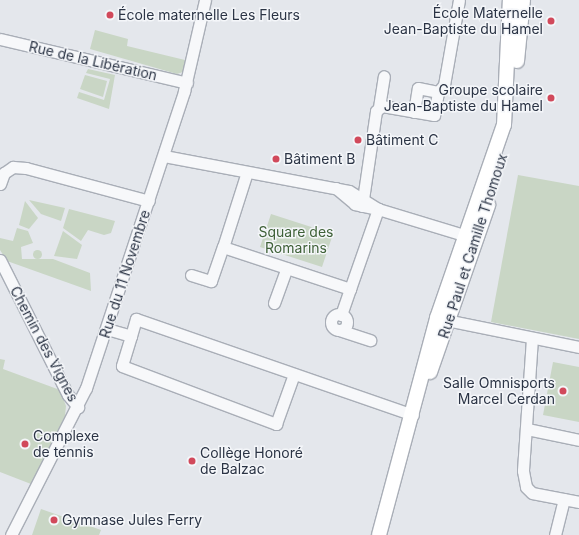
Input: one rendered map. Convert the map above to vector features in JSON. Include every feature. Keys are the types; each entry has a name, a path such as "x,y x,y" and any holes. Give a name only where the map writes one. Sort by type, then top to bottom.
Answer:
{"main road":[{"name":"Rue Paul et Camille Thomoux","path":"379,535 413,415 467,236 504,125 510,0"},
{"name":"Rue Paul et Camille Thomoux","path":"443,319 502,164 512,113 523,0"},
{"name":"Rue Paul et Camille Thomoux","path":"386,535 391,497"}],"street":[{"name":"Rue du 11 Novembre","path":"11,535 78,407 107,329 164,156 186,83 205,0"},
{"path":"379,107 434,115 438,92 444,85 459,0"},
{"name":"Rue de la Libération","path":"0,39 186,83"},
{"path":"362,201 384,76"},
{"path":"414,112 418,88 438,92"},
{"path":"164,156 336,188 378,209 467,236"},
{"path":"0,184 9,170 26,168 148,201"},
{"path":"191,275 211,281 247,172"},
{"path":"370,340 333,328 330,321 332,316 341,315 378,209"},
{"path":"223,247 350,289"},
{"name":"Chemin des Vignes","path":"0,260 68,395 78,407"},
{"path":"274,303 286,268"},
{"path":"294,374 276,424 122,366 136,319 413,415"},
{"path":"443,319 579,347"},
{"path":"107,329 131,336"},
{"path":"532,338 527,429 526,487 532,493 579,502"},
{"path":"527,429 579,440"},
{"path":"555,535 564,499"}],"green space":[{"path":"95,30 128,39 127,46 185,60 183,72 177,74 90,49"},
{"path":"88,69 115,75 109,109 77,98 79,92 104,100 110,79 86,73"},
{"path":"85,75 107,81 103,97 80,89"},
{"path":"518,175 579,186 579,339 491,322"},
{"path":"29,200 65,208 61,221 41,214"},
{"path":"25,201 38,218 29,229 19,225"},
{"path":"69,209 115,221 111,233 104,235 88,230 81,241 63,228"},
{"name":"Square des Romarins","path":"271,214 333,234 322,267 260,247"},
{"path":"17,228 28,231 33,243 21,247 22,259 53,259 90,273 91,291 7,261 0,250 0,238 13,241"},
{"path":"63,231 82,245 77,259 54,256"},
{"path":"37,249 42,254 37,259 32,254"},
{"name":"Complexe de tennis","path":"0,359 5,360 3,369 60,390 66,406 65,416 31,484 0,472"},
{"name":"Salle Omnisports Marcel Cerdan","path":"553,362 579,367 579,422 543,415"},
{"name":"Gymnase Jules Ferry","path":"41,509 101,530 99,535 32,535"}],"place":[{"name":"École maternelle Les Fleurs","path":"110,15"},
{"name":"École Maternelle Jean-Baptiste du Hamel","path":"551,21"},
{"name":"Groupe scolaire Jean-Baptiste du Hamel","path":"551,98"},
{"name":"Bâtiment C","path":"358,140"},
{"name":"Bâtiment B","path":"276,159"},
{"name":"Salle Omnisports Marcel Cerdan","path":"563,391"},
{"name":"Complexe de tennis","path":"25,444"},
{"name":"Collège Honoré de Balzac","path":"192,461"},
{"name":"Gymnase Jules Ferry","path":"54,520"}]}
